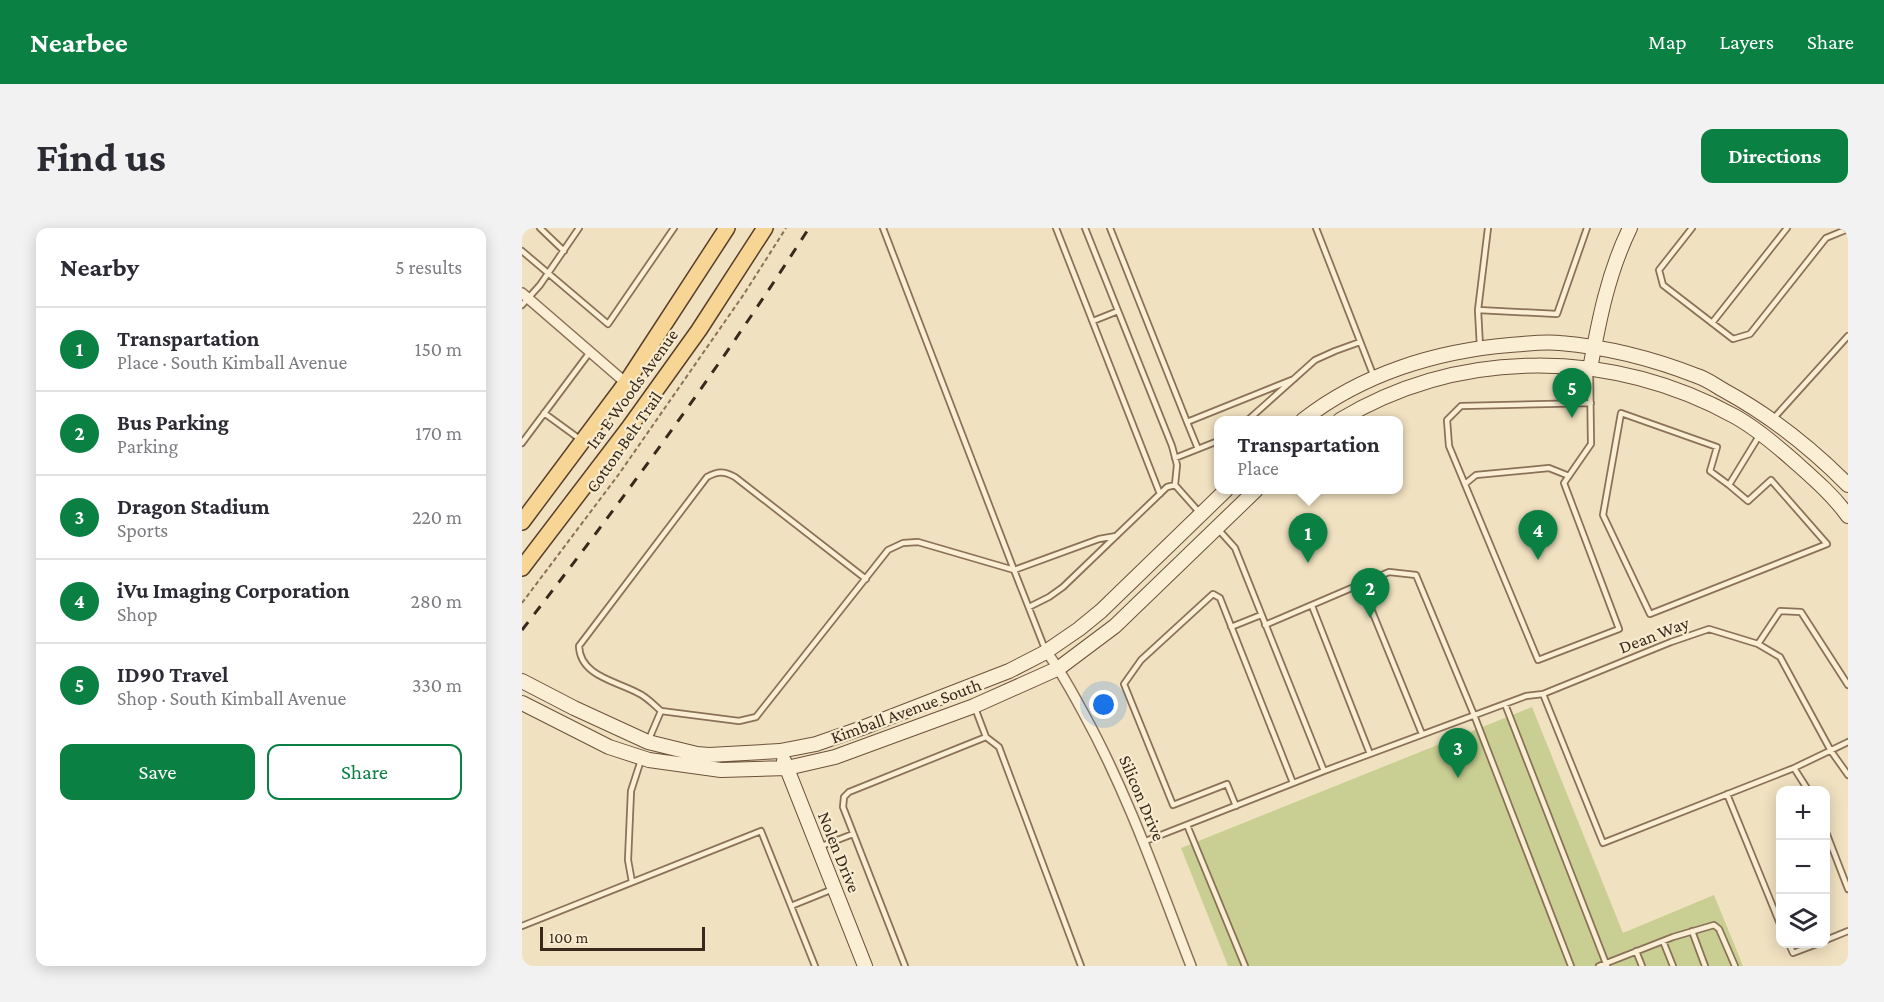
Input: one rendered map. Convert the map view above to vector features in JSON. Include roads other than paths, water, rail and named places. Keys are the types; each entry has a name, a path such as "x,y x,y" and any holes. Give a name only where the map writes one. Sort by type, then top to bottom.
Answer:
{"main road":[{"name":"Ira E Woods Avenue","path":"522,522 626,383 727,228"},
{"name":"Ira E Woods Avenue","path":"522,568 628,429 699,330 765,228"},
{"path":"1590,369 1609,281 1630,228"},
{"path":"1309,416 1374,378 1406,365 1454,352 1480,347 1540,343 1594,346 1699,376 1786,429 1848,485"},
{"path":"1347,416 1383,398 1430,381 1484,369 1524,365 1557,365 1641,379 1670,387 1738,418 1774,443 1815,480 1848,516"},
{"path":"1374,378 1383,398"},
{"path":"1760,434 1772,420"},
{"name":"Kimball Avenue South","path":"522,681 648,742 709,756 780,751 816,744 1009,670 1046,651 1079,630 1101,611 1221,494"},
{"name":"Kimball Avenue South","path":"522,703 609,747 642,758 721,770 787,768 827,759 858,750 974,706 1059,668 1114,626 1251,494"},
{"path":"1201,514 1216,527"},
{"path":"642,758 648,742"},
{"name":"Nolen Drive","path":"780,751 865,966"}],"street":[{"path":"524,299 626,383"},
{"name":"Silicon Drive","path":"1046,651 1059,668 1114,771 1191,966"}],"lane":[{"path":"540,228 564,251"},
{"path":"524,299 540,285 579,228"},
{"path":"522,251 608,324 674,228"},
{"path":"884,228 1046,651"},
{"path":"1056,228 1160,494"},
{"path":"1084,228 1175,458 1177,465 1175,485 1201,514"},
{"path":"1110,228 1198,449"},
{"path":"1316,228 1374,378"},
{"path":"1480,347 1478,310 1488,228"},
{"path":"1478,310 1557,314 1587,228"},
{"path":"1692,228 1659,270 1663,285 1733,339 1750,334 1826,238 1848,229"},
{"path":"1712,323 1787,228"},
{"path":"1093,321 1118,311"},
{"path":"1772,420 1848,336"},
{"path":"1252,416 1316,360 1360,342"},
{"path":"522,443 590,352"},
{"path":"1590,369 1591,403 1591,444 1564,483 1618,629 1538,660 1449,446 1447,420 1461,406 1591,403"},
{"path":"1187,422 1294,379"},
{"path":"544,413 583,442"},
{"path":"1622,413 1717,447 1710,471 1729,485 1748,501 1771,480 1827,544 1650,614 1603,514 1622,413"},
{"path":"1729,485 1760,434"},
{"path":"1175,458 1214,443"},
{"path":"1465,484 1476,475 1550,468 1569,476"},
{"path":"866,579 735,477 725,472 716,472 707,477 579,646 579,654 588,670 641,694 661,711 739,721 756,717 866,579 888,550 903,543 918,542 1014,570 1099,539 1116,536"},
{"path":"1029,608 1063,587 1167,487 1175,485"},
{"path":"1216,527 1235,548 1324,771"},
{"path":"1265,625 1389,572 1416,575 1474,715 1571,966"},
{"path":"1361,584 1422,734"},
{"path":"1236,806 1227,784 1173,805 1124,684 1141,660 1213,594 1220,598 1293,783"},
{"path":"1312,606 1370,754"},
{"path":"1758,644 1780,611 1801,612 1848,685"},
{"path":"1231,627 1261,615"},
{"name":"Dean Way","path":"1143,842 1422,734 1526,696 1544,694 1671,642 1709,629 1758,644 1780,657 1831,751 1848,775"},
{"path":"1544,694 1603,843 1794,768 1848,742"},
{"path":"1505,704 1607,965"},
{"path":"974,706 986,737 999,747 1081,966"},
{"path":"648,742 661,711"},
{"path":"905,966 843,807 844,797 849,792 986,737"},
{"path":"632,882 628,860 631,791 642,758"},
{"path":"1794,768 1805,786"},
{"path":"1727,794 1776,914"},
{"path":"1187,825 1245,966"},
{"path":"522,926 761,831 815,966"},
{"path":"819,848 853,834"},
{"path":"1829,840 1848,889"},
{"path":"791,906 835,889"},
{"path":"1599,966 1607,965 1636,951 1692,930 1714,925 1719,929 1735,966"},
{"path":"1692,930 1706,966"},
{"path":"1830,939 1848,932"},
{"path":"1663,941 1673,966"},
{"path":"1791,948 1793,953 1806,948"},
{"path":"1636,951 1642,966"}],"railway":[{"path":"522,630 670,432 741,331 809,228"}],"place":[{"name":"ID90 Travel","path":"1572,418"},
{"name":"iVu Imaging Corporation","path":"1538,560"},
{"name":"Transpartation","path":"1308,563"},
{"name":"Bus Parking","path":"1370,618"},
{"name":"Dragon Stadium","path":"1458,778"}]}
